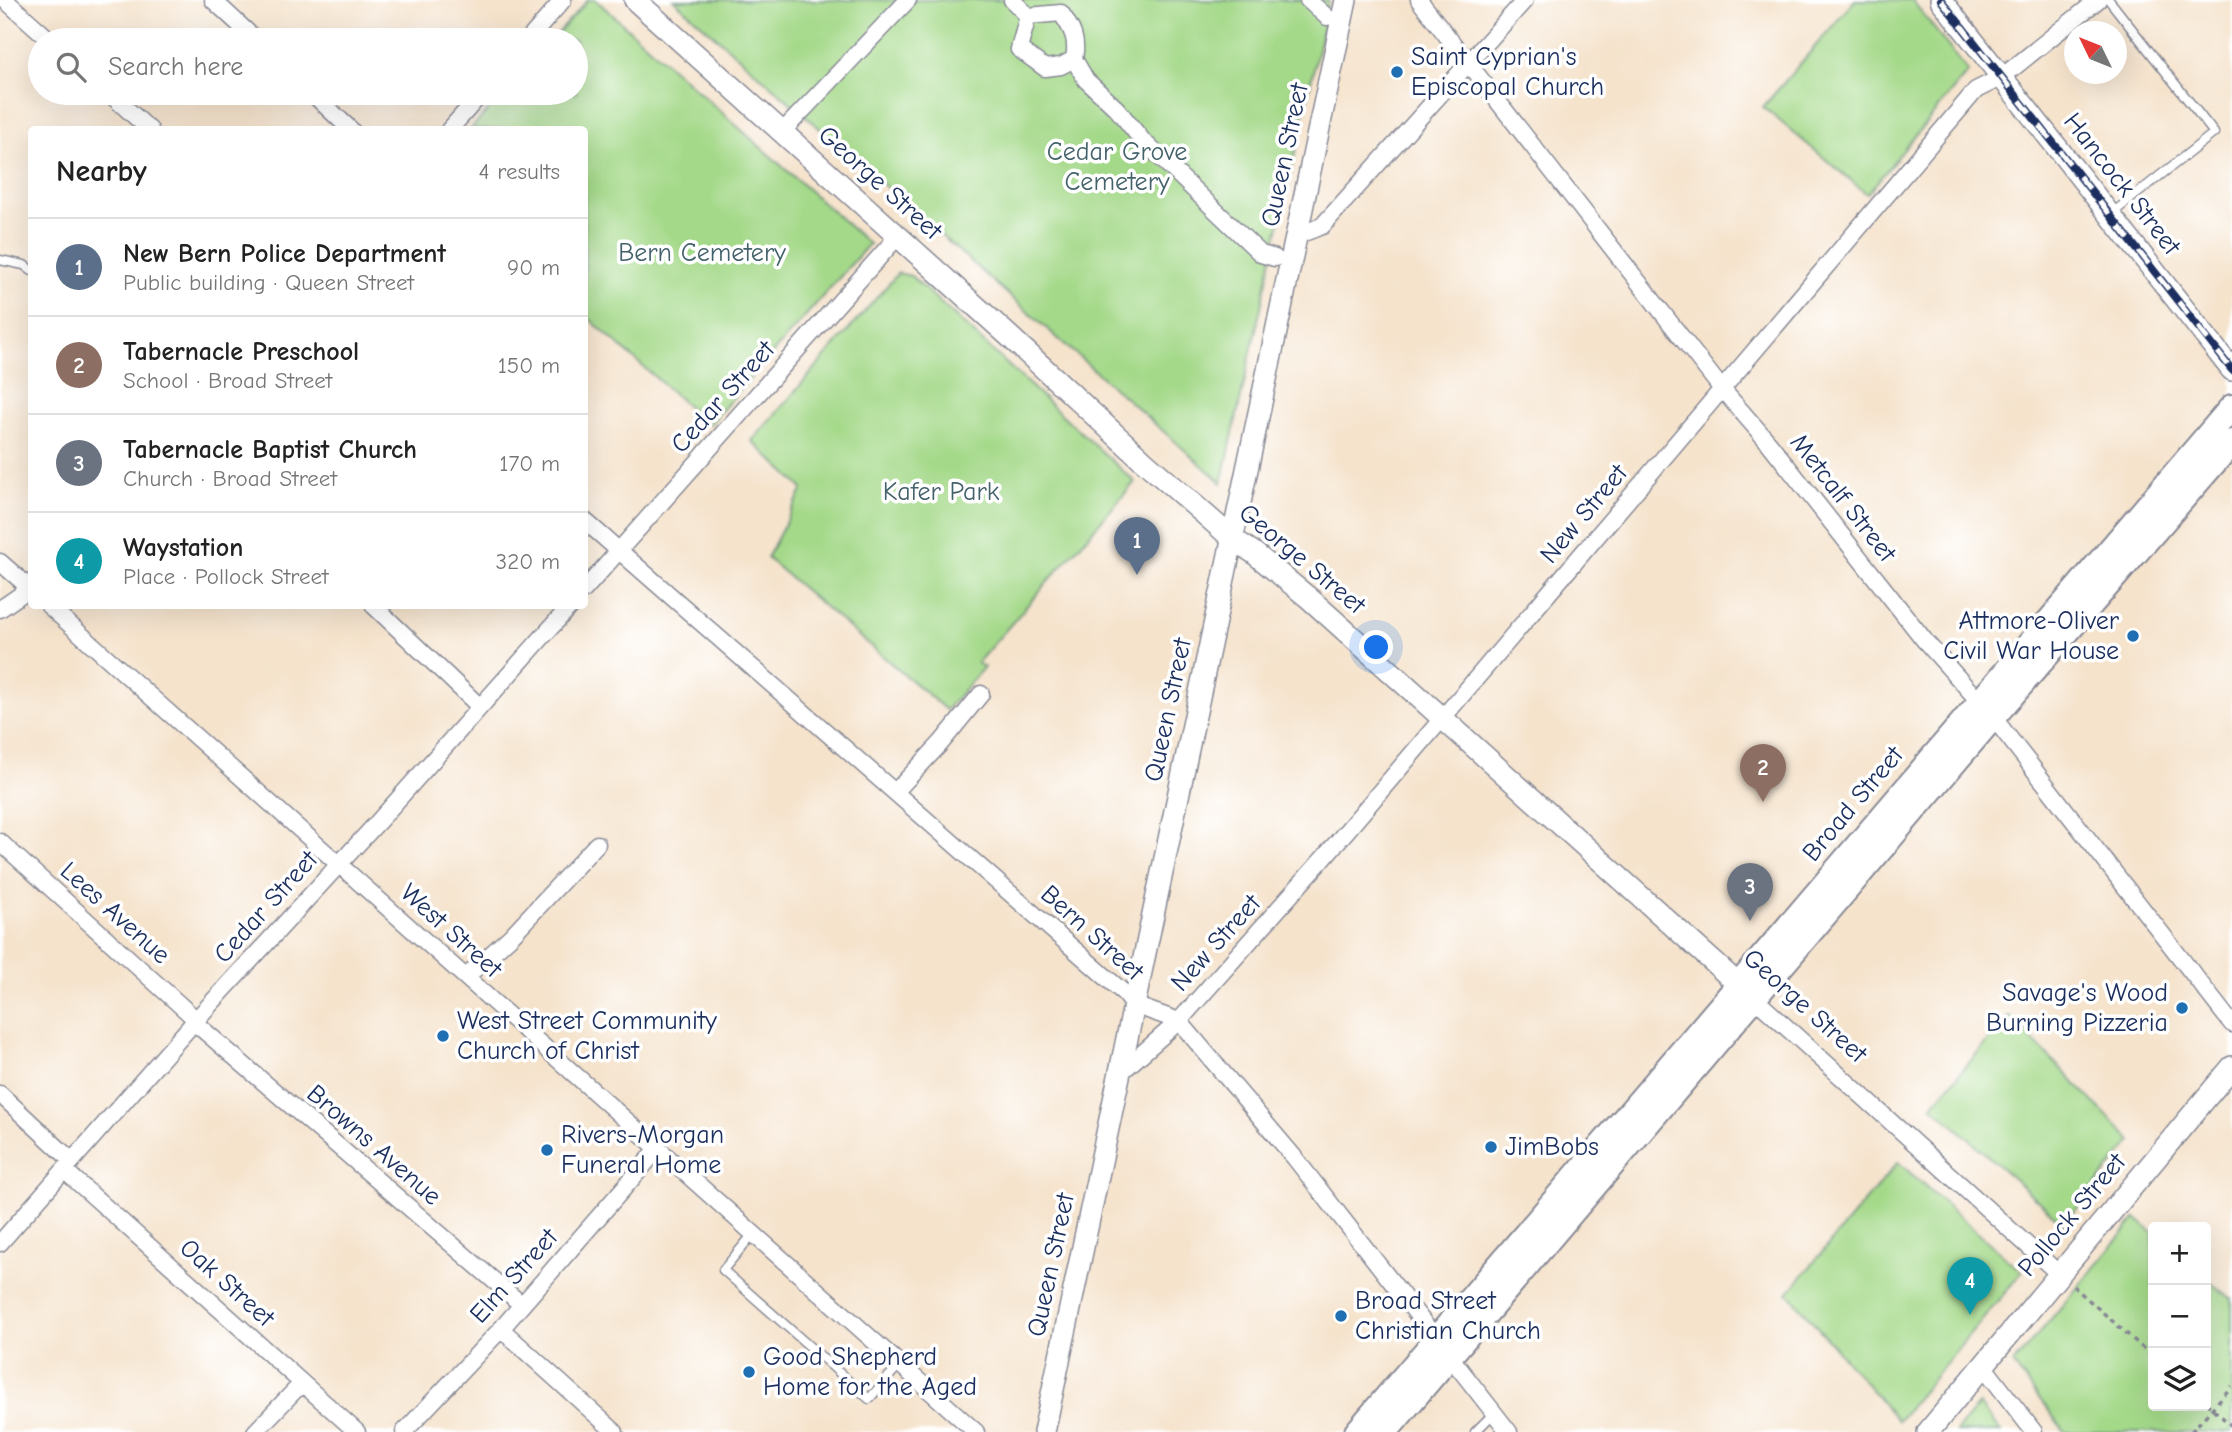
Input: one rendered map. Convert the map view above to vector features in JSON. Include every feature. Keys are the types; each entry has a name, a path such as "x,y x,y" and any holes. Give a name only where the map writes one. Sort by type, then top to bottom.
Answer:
{"main road":[{"name":"Broad Street","path":"1357,1432 1442,1347 1746,992 1987,709 2232,407"},
{"path":"2190,490 2203,457 2232,420"},
{"name":"Broad Street","path":"1987,709 2232,442"},
{"name":"Broad Street","path":"1385,1432 1442,1347"}],"street":[{"path":"213,0 243,28"},
{"path":"538,28 563,0"},
{"name":"George Street","path":"635,0 1009,336 1146,463 1233,539 1310,598 2058,1273"},
{"path":"782,132 908,0"},
{"path":"1012,0 1028,16"},
{"path":"1308,0 1326,16"},
{"name":"Queen Street","path":"1044,1432 1346,0"},
{"name":"Metcalf Street","path":"1419,0 1721,388 1769,443 1925,641 1987,709 2232,1024"},
{"path":"1296,236 1322,226 1525,0"},
{"name":"Hancock Street","path":"1941,0 2232,370"},
{"name":"New Street","path":"1120,1073 1179,1021 1327,854 1976,90 2002,77 2098,0"},
{"path":"7,5 35,28"},
{"path":"1028,16 1061,13 1074,32 1077,44 1074,59 1086,80 1117,109 1142,141 1261,254 1275,258"},
{"path":"1028,16 1019,49 1045,68 1061,66 1074,59"},
{"path":"122,105 146,126"},
{"path":"325,105 347,126"},
{"path":"453,126 471,105"},
{"name":"Cedar Street","path":"588,586 898,236"},
{"name":"Bern Street","path":"588,523 896,791 1135,1005 1179,1021 1294,1157 1509,1432"},
{"path":"0,562 28,585"},
{"path":"0,610 28,590"},
{"name":"West Street","path":"52,609 976,1432"},
{"path":"377,609 480,707"},
{"name":"Cedar Street","path":"0,1243 194,1022 567,609"},
{"path":"896,791 941,743 981,694"},
{"name":"Lees Avenue","path":"0,842 191,1015 194,1022"},
{"path":"466,977 511,936 597,844"},
{"name":"Browns Avenue","path":"194,1022 521,1304"},
{"name":"Pollock Street","path":"1928,1432 2232,1067"},
{"name":"Oak Street","path":"0,1094 68,1166 357,1432"},
{"name":"Elm Street","path":"404,1432 500,1329 657,1150"},
{"path":"500,1329 615,1432"},
{"path":"1984,1367 2034,1432"},
{"path":"255,1432 302,1383"}],"lane":[{"path":"2109,0 2214,133 2110,215"},
{"path":"0,260 28,268"},
{"path":"753,1234 723,1270 848,1381 869,1399 900,1364"},
{"path":"1475,1432 1494,1413"}],"path":[{"path":"2058,1273 2148,1353"},
{"path":"2232,1386 2211,1408 2232,1426"},
{"path":"2190,1432 2208,1411"}],"green space":[{"name":"Bern Cemetery","path":"588,0 596,0 869,244 709,425 588,318 588,126 474,126 493,105 588,105 588,28 563,28"},
{"name":"Cedar Grove Cemetery","path":"674,0 1329,0 1222,483"},
{"path":"1855,0 1912,0 1968,72 1867,194 1763,107"},
{"name":"Kafer Park","path":"898,273 911,276 1135,482 977,663 984,667 946,710 767,558 803,489 752,441"},
{"path":"2009,1016 2132,1141 2064,1224 1932,1106"},
{"path":"1898,1162 2022,1272 1898,1421 1788,1293"},
{"path":"2136,1218 2148,1229 2148,1411 2211,1411 2211,1283 2232,1299 2232,1432 2065,1432 2013,1364"},
{"path":"1979,1404 2001,1432 1956,1432"}],"railway":[{"path":"1941,0 2232,370"}],"place":[{"name":"Saint Cyprian's Episcopal Church","path":"1397,72"},
{"name":"New Bern Police Department","path":"1137,575"},
{"name":"Attmore-Oliver Civil War House","path":"2133,636"},
{"name":"Tabernacle Preschool","path":"1763,802"},
{"name":"Tabernacle Baptist Church","path":"1750,921"},
{"name":"Savage's Wood Burning Pizzeria","path":"2182,1008"},
{"name":"West Street Community Church of Christ","path":"443,1036"},
{"name":"JimBobs","path":"1491,1147"},
{"name":"Rivers-Morgan Funeral Home","path":"547,1150"},
{"name":"Waystation","path":"1970,1315"},
{"name":"Broad Street Christian Church","path":"1341,1316"},
{"name":"Good Shepherd Home for the Aged","path":"749,1372"}]}
